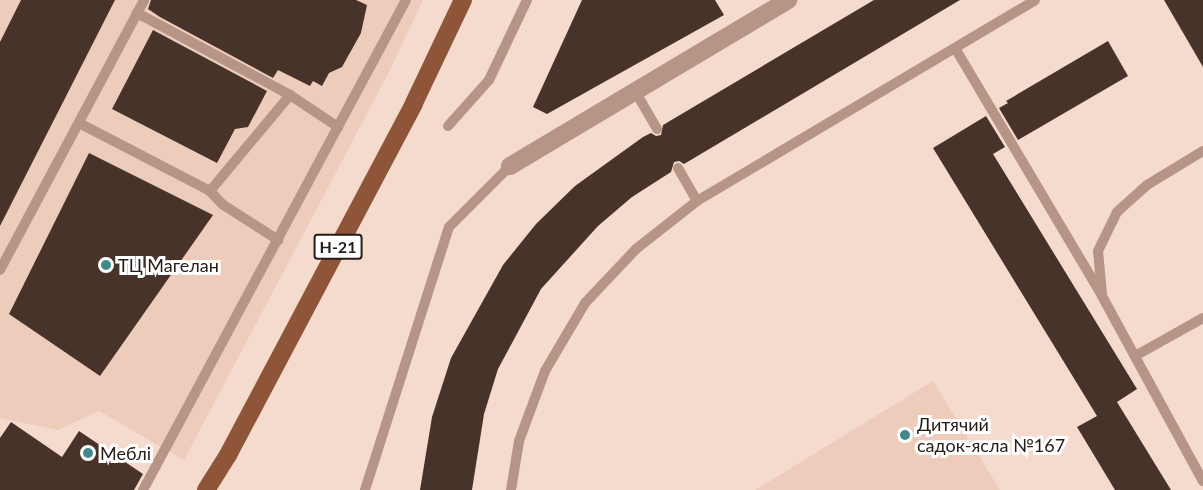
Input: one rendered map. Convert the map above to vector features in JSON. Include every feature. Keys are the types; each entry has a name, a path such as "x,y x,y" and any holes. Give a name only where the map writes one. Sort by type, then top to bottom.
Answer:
{"main road":[{"name":"Н-21","path":"206,490 228,455 414,103 464,0"}],"street":[{"path":"510,166 788,0"}],"lane":[{"path":"0,270 144,0"},
{"path":"143,490 406,0"},
{"path":"448,126 489,80 527,0"},
{"path":"511,490 519,441 545,371 585,303 636,249 697,201 1035,0"},
{"path":"137,13 290,95 338,127"},
{"path":"955,48 1102,296 1203,481"},
{"path":"635,91 657,129"},
{"path":"210,190 290,95"},
{"path":"79,123 210,190 222,204 278,240"},
{"path":"1102,296 1098,251 1117,212 1147,185 1203,151"},
{"path":"365,490 449,227 510,166"},
{"path":"678,168 697,201"},
{"path":"1135,356 1203,318"}],"shaded area":[{"path":"0,0 423,0 388,74 184,460 99,411 58,430 0,418"},
{"name":"Дитячий садок-ясла №167","path":"933,381 1000,490 755,490"}],"building":[{"path":"21,0 115,0 0,226 0,42"},
{"path":"151,0 356,0 367,5 361,33 342,67 329,73 322,86 313,81 310,86 278,70 273,78 160,17 148,9"},
{"path":"582,0 715,0 724,15 547,114 533,107"},
{"path":"874,0 960,0 684,164 679,161 674,162 671,172 632,197 598,226 541,289 498,369 484,414 472,490 420,490 432,417 451,358 503,265 536,224 575,186 643,137 651,133 656,136 661,135 663,125"},
{"path":"1164,0 1203,0 1203,67"},
{"path":"153,30 267,91 248,127 235,129 217,163 112,109"},
{"path":"1108,41 1128,76 1018,140 999,108 1008,103 1006,101"},
{"path":"986,116 1005,147 993,154 1137,389 1117,402 1171,490 1115,490 1077,427 1097,416 933,148"},
{"name":"ТЦ Магелан","path":"89,153 213,215 100,376 9,314"},
{"path":"11,422 62,457 79,431 143,474 134,490 0,490 0,438"}],"place":[{"name":"ТЦ Магелан","path":"106,265"},
{"name":"Дитячий садок-ясла №167","path":"905,435"},
{"name":"Меблі","path":"88,453"}]}
